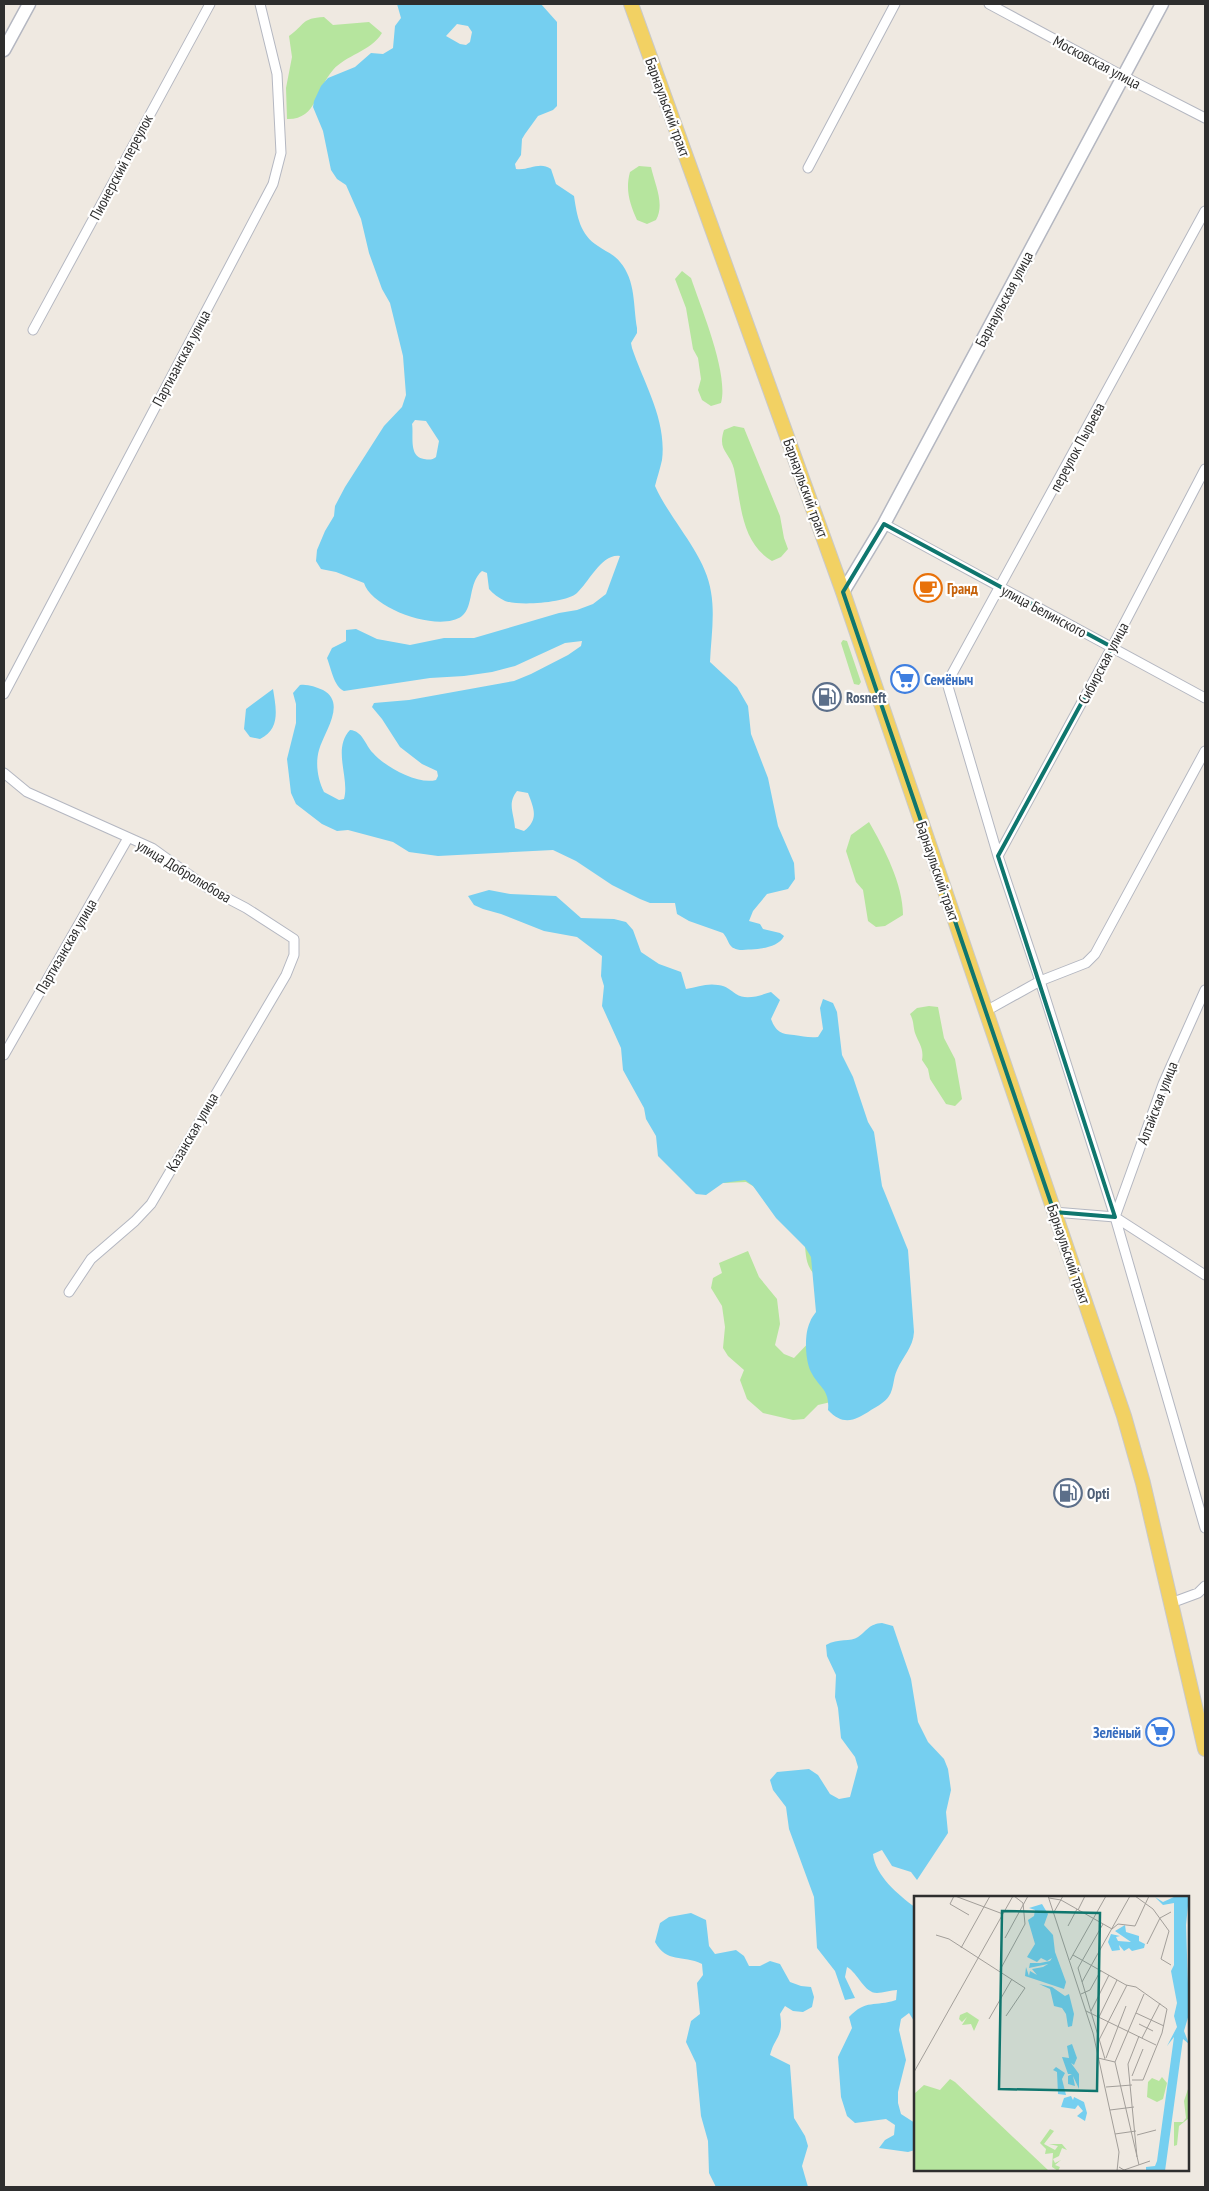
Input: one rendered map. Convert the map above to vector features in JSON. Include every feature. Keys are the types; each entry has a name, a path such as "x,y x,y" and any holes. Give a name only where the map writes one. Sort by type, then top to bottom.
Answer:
{"main road":[{"name":"Барнаульский тракт","path":"633,5 843,592 1124,1416 1143,1483 1205,1749"}],"street":[{"path":"6,43 29,4"},
{"name":"Пионерский переулок","path":"33,330 210,4"},
{"name":"Партизанская улица","path":"4,694 273,184 281,153 277,74 260,4"},
{"path":"808,168 895,4"},
{"name":"Московская улица","path":"989,4 1205,118"},
{"name":"Барнаульская улица","path":"843,592 884,524 1162,4"},
{"name":"переулок Пырьева","path":"998,856 947,682 1001,588 1205,211"},
{"name":"Сибирская улица","path":"998,856 1112,647 1205,469"},
{"name":"улица Белинского","path":"884,524 1205,698"},
{"path":"986,1011 1040,981 1086,963 1095,954 1205,751"},
{"name":"улица Добролюбова","path":"4,773 27,792 152,848 206,887 246,908 294,939 294,955"},
{"name":"Партизанская улица","path":"4,1055 128,838"},
{"path":"998,856 1040,981 1115,1218 1205,1528"},
{"name":"Казанская улица","path":"69,1292 90,1259 136,1221 151,1204 286,975 294,955"},
{"name":"Алтайская улица","path":"1115,1218 1163,1084 1205,990"},
{"path":"1054,1212 1115,1218 1205,1275"},
{"path":"1171,1604 1198,1593 1205,1586"}],"highlighted area":[{"path":"884,524 1112,647 998,856 1115,1217 1054,1212 843,592"}],"green space":[{"path":"324,17 333,25 369,22 382,33 371,45 333,70 310,109 297,118 287,119 286,88 292,57 289,36 307,21"},
{"path":"639,166 651,167 657,187 660,208 656,220 647,224 637,220 630,203 628,191 630,172"},
{"path":"682,271 691,278 718,359 721,375 721,403 711,406 702,400 698,390 701,379 698,358 693,349 686,308 675,279"},
{"path":"734,426 744,428 780,516 788,549 781,557 772,561 761,553 748,532 734,469 723,447 722,437 724,430"},
{"path":"843,640 847,641 861,682 859,685 854,684 841,643"},
{"path":"869,822 896,879 900,891 903,915 885,926 876,927 868,921 863,890 856,882 846,851 851,835"},
{"path":"938,1007 944,1038 955,1059 962,1099 955,1106 946,1104 930,1079 928,1069 922,1060 922,1049 910,1014 917,1008"},
{"path":"780,1090 848,1398 818,1405 804,1419 793,1420 763,1413 747,1399 740,1380 744,1370 728,1356 723,1348 725,1327 722,1306 711,1288 713,1278 722,1273 719,1263 748,1251 759,1277 777,1299 780,1324 775,1345 784,1354 794,1358 816,1335 821,1284 808,1263 804,1237 753,1186 746,1182 723,1183"}],"water":[{"path":"397,4 541,4 557,22 557,106 553,110 538,116 525,134 522,139 521,155 515,164 516,169 542,166 551,169 556,184 574,196 578,218 583,231 592,242 618,260 629,277 637,328 637,333 631,343 632,348 658,416 663,445 662,460 655,486 669,512 695,551 708,578 713,609 710,662 737,687 748,706 751,734 768,778 778,826 794,863 795,879 788,889 767,894 753,911 749,921 760,924 763,929 780,933 784,936 776,944 764,948 740,950 733,948 723,933 689,921 677,914 675,903 650,903 640,899 612,885 576,861 553,850 438,856 409,852 393,842 348,830 337,831 322,824 296,804 291,793 287,759 296,723 296,704 293,693 300,685 309,685 323,690 330,696 333,702 332,718 319,750 317,766 324,792 339,800 344,799 345,791 342,746 350,730 358,733 370,750 385,764 402,774 429,781 436,780 438,776 437,771 422,764 400,747 372,707 374,703 409,700 514,681 568,655 581,646 582,641 565,643 515,666 492,672 430,678 344,691 335,681 327,658 332,648 346,641 346,630 356,629 377,639 410,645 444,638 474,638 593,604 606,594 620,556 613,556 602,563 577,593 563,599 542,603 512,603 503,600 489,589 487,573 482,571 475,582 466,612 452,621 439,622 408,616 393,609 380,602 370,593 364,583 336,572 321,569 316,561 317,550 334,516 335,506 345,487 384,426 402,407 406,395 403,356 390,303 382,289 369,253 361,219 346,185 337,179 331,170 323,131 313,107 321,86 328,78 355,67 371,53 383,54 393,48 395,26 401,18","holes":["457,24 468,26 472,32 470,42 466,45 460,44 446,36","415,420 426,421 439,441 435,458 424,459 416,454 413,444 412,424","517,791 528,793 532,804 534,814 532,822 524,831 515,828 512,809 514,796"]},
{"path":"273,689 276,711 274,724 267,735 260,739 250,737 244,729 246,709"},
{"path":"489,890 510,894 556,896 581,918 614,919 626,922 633,930 641,952 659,964 681,972 686,989 718,985 726,987 744,997 758,996 771,992 780,1000 771,1019 777,1030 782,1033 818,1037 823,1029 820,1008 823,999 833,1003 837,1012 842,1055 853,1077 868,1122 874,1132 882,1186 908,1250 914,1332 910,1347 899,1365 891,1393 883,1402 860,1417 849,1420 839,1418 828,1410 826,1393 811,1372 806,1354 808,1327 816,1312 811,1257 805,1247 776,1218 753,1186 745,1180 723,1183 706,1195 696,1194 658,1156 656,1136 646,1119 644,1108 623,1070 621,1048 602,1006 604,986 601,976 602,956 577,937 544,931 483,909 474,905 468,896"},
{"path":"882,1623 893,1626 911,1679 918,1722 928,1742 944,1759 948,1769 951,1790 946,1812 948,1833 917,1880 911,1872 892,1866 882,1850 873,1854 878,1869 888,1884 914,1906 914,2021 909,2013 901,2019 899,2030 906,2060 898,2092 898,2103 901,2114 914,2122 914,2150 908,2152 879,2148 885,2140 894,2135 895,2125 886,2119 855,2123 847,2116 841,2097 838,2057 852,2028 849,2017 855,2011 866,2006 896,2000 897,1990 879,1993 872,1992 847,1967 845,1977 855,1998 845,2000 835,1971 817,1948 814,1897 789,1829 786,1807 773,1790 770,1780 777,1772 809,1769 818,1775 830,1794 839,1799 850,1797 858,1767 855,1757 841,1738 835,1697 836,1675 827,1656 826,1645 855,1638 871,1626"},
{"path":"691,1913 706,1920 709,1946 715,1954 736,1950 744,1956 749,1966 760,1966 770,1961 780,1964 790,1982 811,1987 814,1997 812,2007 803,2012 793,2011 785,2006 780,2014 780,2032 770,2055 790,2065 794,2118 805,2136 808,2146 802,2166 808,2187 716,2187 709,2173 708,2141 701,2116 696,2063 686,2042 691,2021 700,2014 697,1983 703,1975 702,1964 670,1956 660,1949 655,1942 660,1923 669,1917"}],"place":[{"name":"Гранд","path":"928,588"},
{"name":"Семёныч","path":"905,679"},
{"name":"Rosneft","path":"827,697"},
{"name":"Opti","path":"1068,1493"},
{"name":"Зелёный","path":"1160,1732"}]}
